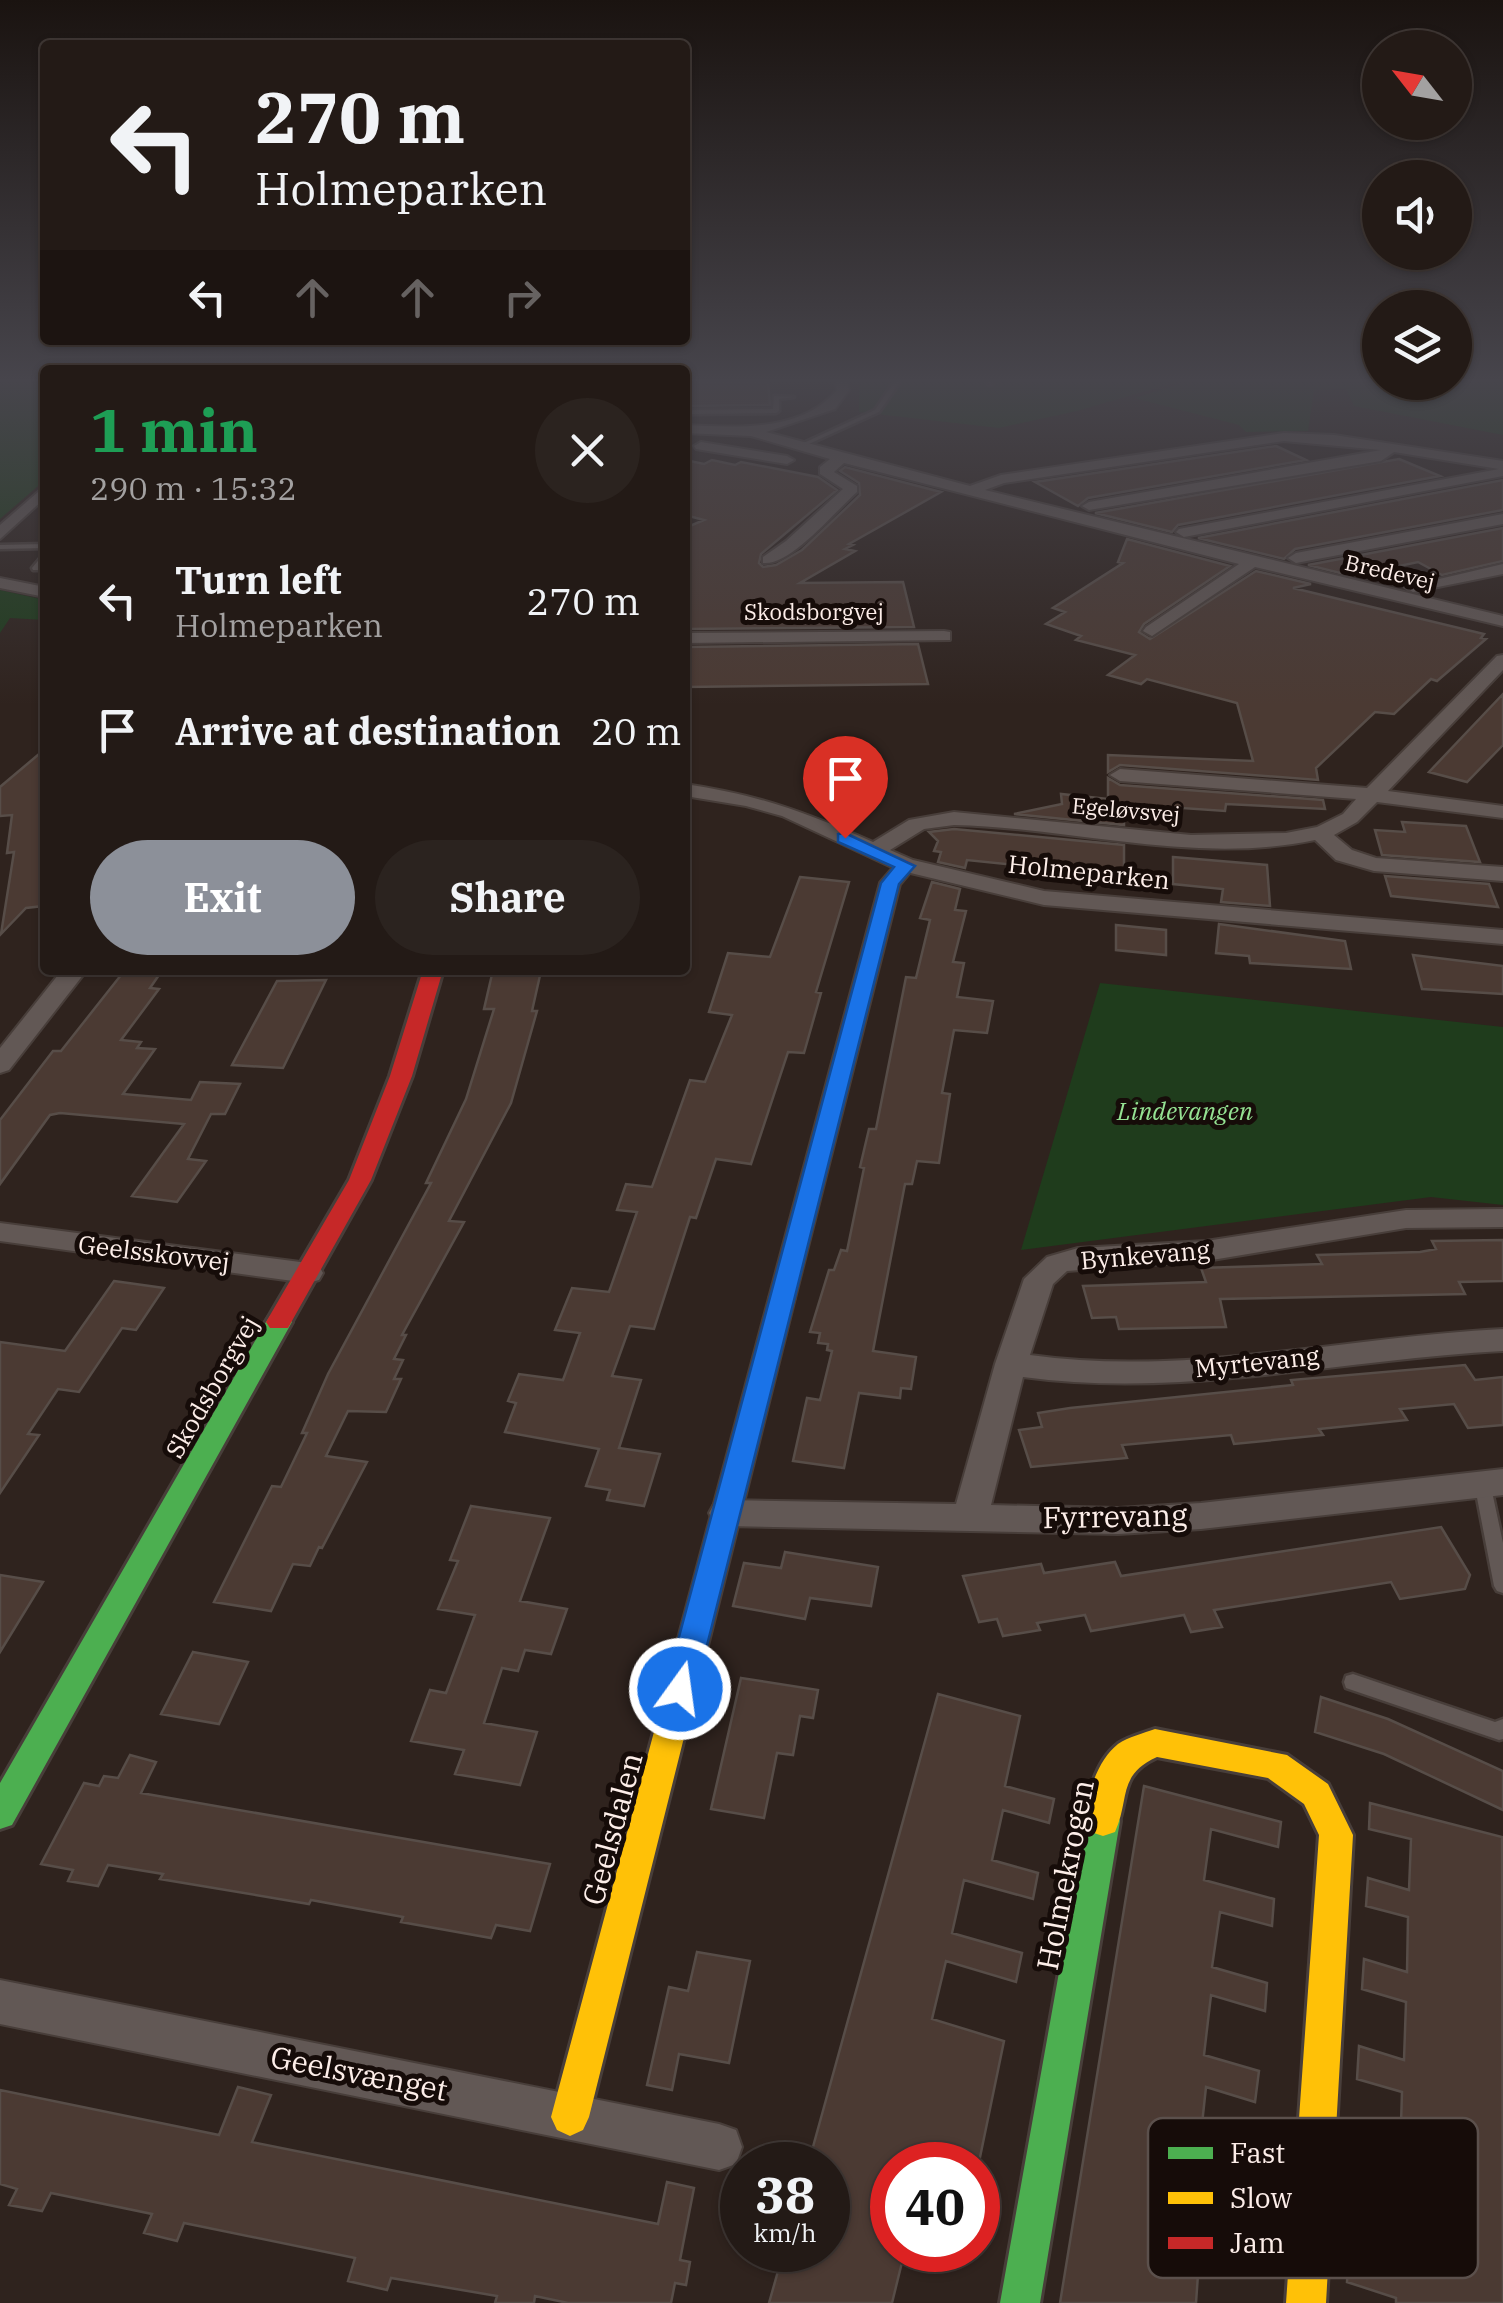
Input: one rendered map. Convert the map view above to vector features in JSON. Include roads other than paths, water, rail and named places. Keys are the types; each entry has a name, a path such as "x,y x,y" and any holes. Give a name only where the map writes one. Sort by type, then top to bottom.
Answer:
{"street":[{"path":"770,560 795,546 824,511 851,489"},
{"name":"Bredevej","path":"976,489 1252,562 1503,621"},
{"path":"1090,506 1188,489"},
{"path":"1184,532 1399,489"},
{"path":"0,534 40,497"},
{"path":"1296,558 1503,519"},
{"path":"1152,632 1252,562"},
{"path":"1413,587 1503,569"},
{"path":"0,584 40,591"},
{"name":"Skodsborgvej","path":"690,638 944,636"},
{"name":"Egeløvsvej","path":"872,852 918,824 957,818 1183,841 1234,842 1320,833 1340,826 1503,660"},
{"name":"Egeløvsvej","path":"1120,775 1368,795"},
{"name":"Holmeparken","path":"690,791 749,800 789,812 906,866 1044,898 1503,937"},
{"path":"1368,795 1503,812"},
{"path":"1320,833 1344,855 1374,864 1503,874"},
{"name":"Geelsdalen","path":"570,2116 890,883 906,866"},
{"path":"0,1065 71,975"},
{"name":"Skodsborgvej","path":"0,1814 360,1180 394,1105 417,1038 432,975"},
{"name":"Bynkevang","path":"970,1518 1011,1364 1039,1280 1057,1264 1078,1258 1206,1251 1406,1220 1503,1218"},
{"name":"Geelsskovvej","path":"0,1232 308,1273"},
{"name":"Myrtevang","path":"1011,1364 1063,1375 1119,1375 1442,1341 1503,1340"},
{"name":"Fyrrevang","path":"726,1513 1118,1521 1201,1516 1492,1482"},
{"name":"Holmekrogen","path":"1020,2303 1110,1782 1128,1755 1154,1743 1276,1765 1316,1794 1336,1835 1318,2118"},
{"name":"Geelsvænget","path":"0,2002 719,2147"},
{"name":"Holmekrogen","path":"1306,2303 1308,2278"}],"lane":[{"path":"0,547 40,546"},
{"path":"36,568 40,564"},
{"path":"1492,1482 1503,1586"},
{"path":"1353,1682 1499,1732 1503,1727"}],"park label":[{"name":"Lindevangen","path":"1185,1111"}]}
